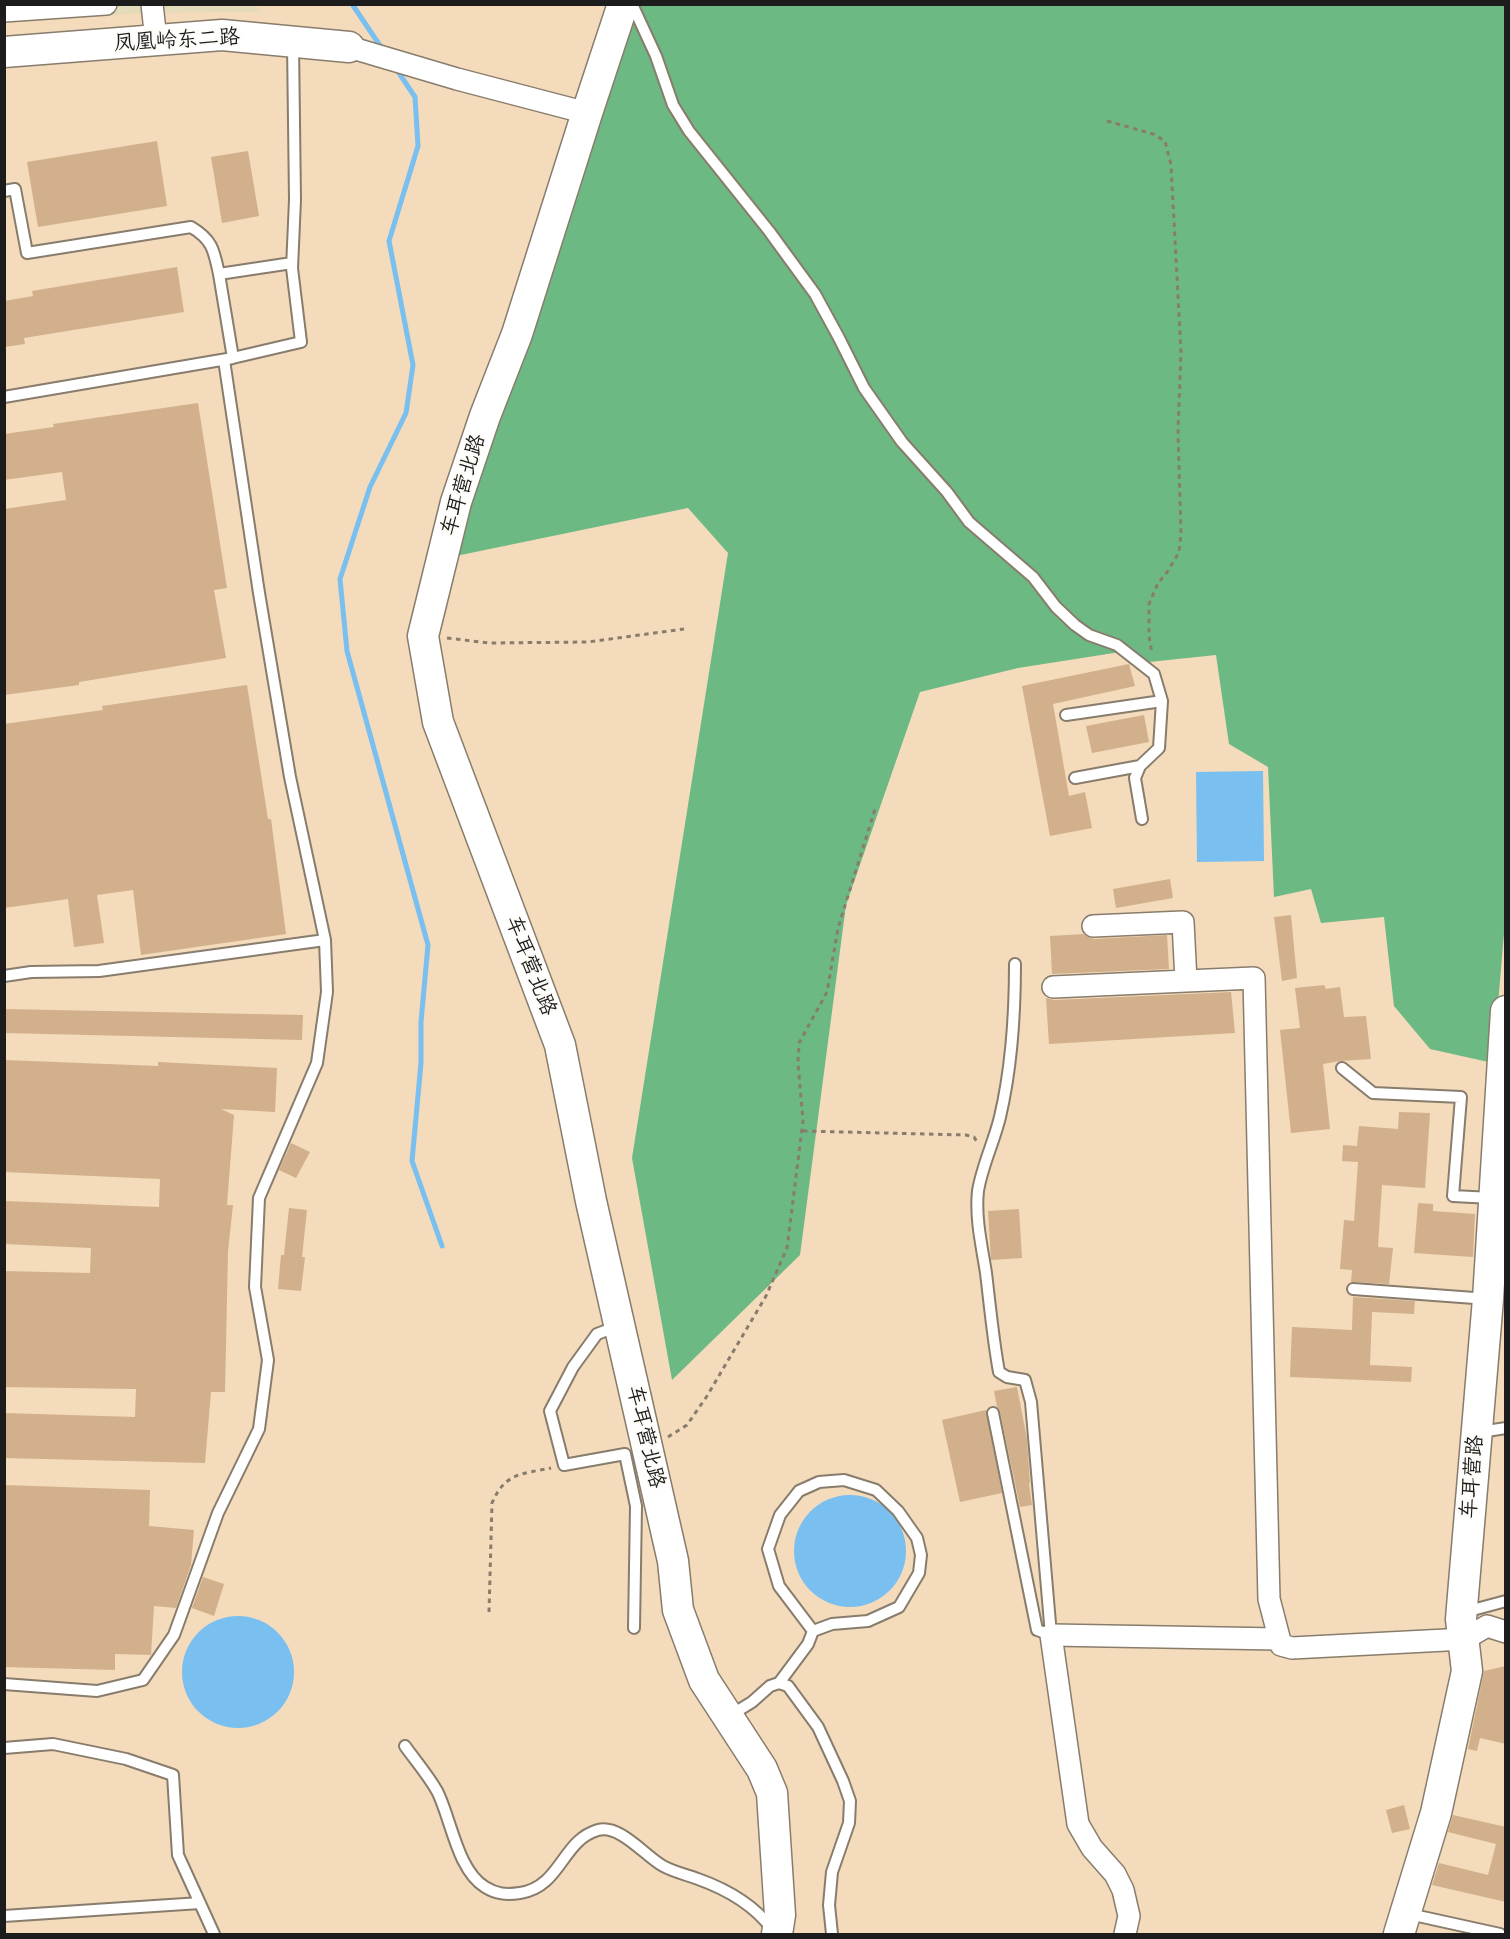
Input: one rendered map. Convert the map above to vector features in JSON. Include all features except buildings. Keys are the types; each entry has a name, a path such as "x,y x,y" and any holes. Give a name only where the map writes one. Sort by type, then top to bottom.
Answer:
{"street":[{"path":"4,11 106,4"},
{"path":"152,4 156,40"},
{"name":"车耳营北路","path":"623,4 517,334 485,416 456,502 423,636 438,722 560,1045 619,1326 673,1561 678,1610 704,1680 762,1769 772,1793 780,1916 776,1935"},
{"name":"凤凰岭东二路","path":"4,52 222,35 349,47"},
{"path":"349,47 457,79 587,113"},
{"path":"1093,926 1183,922 1186,981"},
{"path":"1053,987 1254,978 1269,1599 1281,1645 1292,1648 1463,1626 1487,1626 1506,1632"},
{"name":"车耳营路","path":"1402,1924 1436,1813 1467,1671 1463,1626 1491,1430 1488,1299 1500,1199 1506,1011"},
{"path":"1125,1935 1129,1916 1123,1890 1114,1874 1092,1848 1078,1824 1051,1635 1278,1639"}],"lane":[{"path":"632,4 656,56 673,105 689,131 769,231 815,294 864,388 902,442 969,522 1033,577 1056,607 1075,625 1089,635 1117,645 1155,674 1162,701 1159,748 1140,766 1135,778 1142,819"},
{"path":"4,1684 97,1690 143,1680 174,1635 218,1513 259,1429 268,1360 255,1287 259,1198 317,1063 327,992 325,940 290,777 259,593 224,360 301,342 292,263 295,200 293,41"},
{"path":"4,191 15,189 27,253 191,227 203,234 212,246 219,274 233,358"},
{"path":"219,274 292,263"},
{"path":"4,397 233,358"},
{"path":"1066,715 1162,701"},
{"path":"1075,778 1140,766"},
{"path":"4,976 31,972 99,971 325,940"},
{"path":"993,1413 1037,1630 1051,1635 1031,1402 1025,1380 1007,1377 999,1372 978,1218 978,1193 999,1119 1010,1069 1015,1012 1015,964"},
{"path":"1342,1068 1373,1093 1461,1097 1453,1196 1500,1199"},
{"path":"1353,1289 1488,1299"},
{"path":"619,1326 597,1334 573,1367 550,1411 564,1465 625,1454 636,1506 634,1628"},
{"path":"844,1480 876,1490 898,1511 917,1538 921,1555 919,1573 899,1607 868,1621 832,1624 813,1630 779,1586 768,1549 780,1515 799,1491 819,1482 844,1480"},
{"path":"1463,1626 1506,1600"},
{"path":"728,1717 753,1702 770,1686 779,1683 808,1644 813,1630"},
{"path":"779,1683 788,1686 818,1727 850,1801 849,1823 832,1872 830,1905 832,1935"},
{"path":"4,1748 53,1744 126,1759 173,1775 178,1855 214,1935"},
{"path":"405,1746 436,1790 458,1847 472,1875 484,1886 499,1894 531,1891 548,1881 570,1850 588,1833 609,1828 666,1868 730,1892 765,1920 776,1935"},
{"path":"4,1916 200,1903"},
{"path":"1402,1924 1500,1935"}],"path":[{"path":"1107,121 1153,134 1165,141 1171,165 1181,352 1178,432 1181,532 1179,552 1158,583 1149,604 1149,636 1155,674"},
{"path":"423,636 489,643 588,642 684,629"},
{"path":"646,1443 668,1437 687,1425 707,1396 766,1296 787,1248 803,1121 798,1064 799,1043 827,992 838,928 875,809"},
{"path":"802,1131 966,1135 974,1137 987,1158"},
{"path":"489,1612 492,1503 499,1488 515,1475 564,1465"}],"shaded area":[{"path":"5,4 255,4 260,12 143,13 5,23"}],"green space":[{"path":"635,5 1505,5 1506,910 1493,1063 1430,1049 1394,1006 1384,917 1321,923 1311,889 1274,897 1268,767 1229,744 1216,655 1149,662 1133,650 1018,668 920,692 846,905 800,1255 672,1380 632,1158 728,553 688,508 451,557 555,266"}],"water":[{"path":"1263,771 1264,861 1197,862 1196,772"},
{"path":"850,1495 872,1499 890,1511 902,1529 906,1551 902,1573 890,1591 872,1603 850,1607 828,1603 810,1591 798,1573 794,1551 798,1529 810,1511 828,1499"},
{"path":"238,1616 260,1620 278,1632 290,1650 294,1672 290,1694 278,1712 260,1724 238,1728 216,1724 198,1712 186,1694 182,1672 186,1650 198,1632 216,1620"}],"waterway":[{"path":"352,4 383,50"},
{"path":"395,67 415,97 418,146 389,241 413,365 406,413 370,487 340,579 347,651 428,945 412,1161 442,1246"}]}
